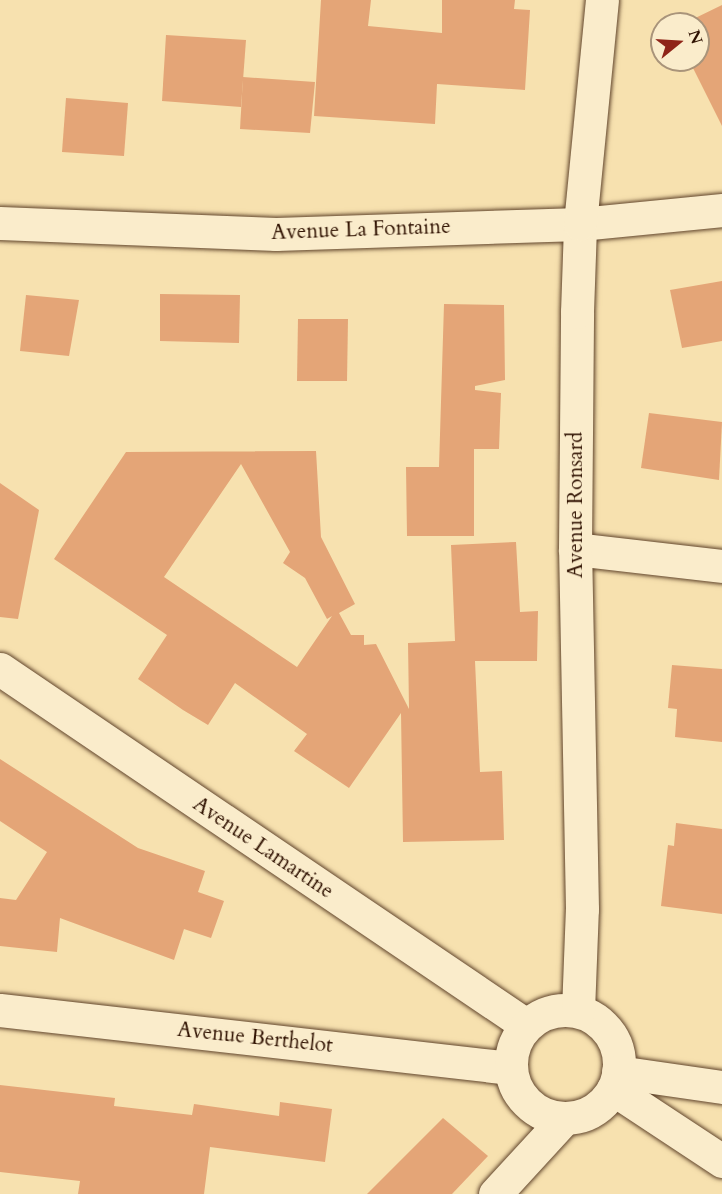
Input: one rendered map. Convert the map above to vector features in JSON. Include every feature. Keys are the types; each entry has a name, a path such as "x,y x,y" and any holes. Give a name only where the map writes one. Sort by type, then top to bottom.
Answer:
{"street":[{"name":"Avenue Ronsard","path":"578,1011 582,909 575,549 580,224 602,0"},
{"name":"Avenue La Fontaine","path":"0,223 276,234 580,224 722,210"},
{"path":"575,549 722,566"},
{"name":"Avenue Lamartine","path":"0,669 526,1025"},
{"name":"Avenue Berthelot","path":"0,1010 511,1068"},
{"path":"578,1011 605,1028 614,1041 615,1081 594,1111 565,1118 535,1109 514,1084 511,1068 516,1041 526,1025 548,1012 578,1011"},
{"path":"615,1081 722,1087"},
{"path":"615,1081 722,1161"},
{"path":"495,1194 565,1118"}],"building":[{"path":"321,0 371,0 368,26 442,33 442,0 515,0 514,9 530,10 525,90 437,84 435,124 314,116"},
{"path":"722,5 722,126 695,72 710,72 710,12 708,12"},
{"path":"166,35 246,40 241,107 162,101"},
{"path":"243,77 315,82 310,133 240,129"},
{"path":"66,98 128,103 124,156 62,152"},
{"path":"722,281 722,341 682,348 670,290"},
{"path":"160,294 240,295 239,343 160,341"},
{"path":"26,295 79,300 69,356 20,351"},
{"path":"444,304 504,305 505,380 475,386 475,390 501,393 499,449 474,449 474,536 407,536 406,467 439,467"},
{"path":"298,319 348,319 347,381 297,381"},
{"path":"649,413 722,422 719,480 641,468"},
{"path":"316,451 321,537 355,604 339,613 351,635 364,635 364,645 376,644 409,709 408,643 455,641 451,545 516,542 520,612 538,611 537,661 475,661 480,772 502,771 504,840 403,842 401,713 349,788 294,751 307,734 235,683 208,725 138,679 167,635 54,559 126,452","holes":["241,464 290,552 283,563 305,578 327,619 332,616 297,667 164,577"]},
{"path":"0,483 39,510 18,619 0,617"},
{"path":"672,665 722,669 722,742 675,737 677,709 668,708"},
{"path":"0,759 138,848 205,871 198,892 224,901 211,938 184,929 174,960 60,918 57,952 0,946 0,898 16,900 47,852 0,821"},
{"path":"676,823 722,829 722,914 661,906 668,845 674,846"},
{"path":"0,1085 115,1098 114,1106 192,1115 194,1104 279,1116 280,1102 332,1109 325,1162 210,1147 204,1194 78,1194 80,1181 0,1172"},
{"path":"443,1118 488,1156 452,1194 367,1194"}]}
